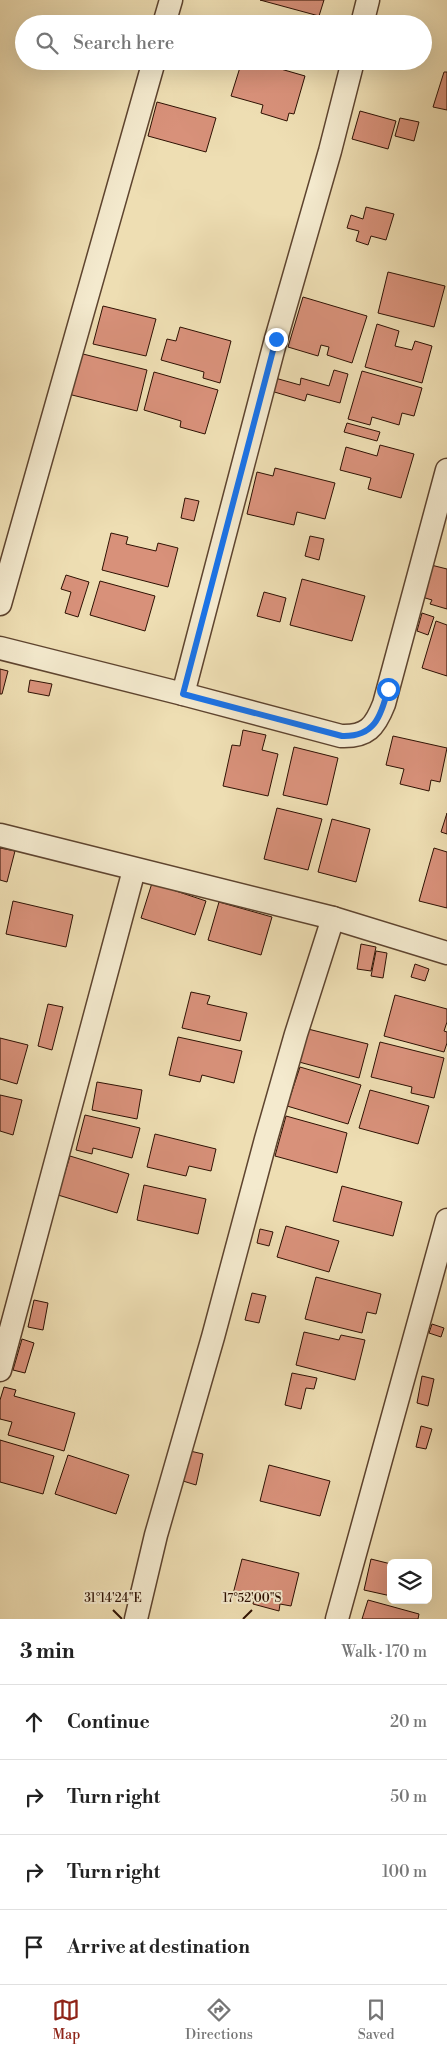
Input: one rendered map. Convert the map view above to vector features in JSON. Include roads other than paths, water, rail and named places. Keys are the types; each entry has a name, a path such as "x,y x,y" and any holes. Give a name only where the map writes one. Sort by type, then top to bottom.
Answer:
{"street":[{"path":"167,15 171,0"},
{"path":"364,15 368,0"},
{"path":"0,604 151,70"},
{"path":"183,694 274,348 351,70"},
{"path":"0,648 342,736 354,736 374,726 384,704 447,470"},
{"path":"0,835 134,870 333,918 447,953"},
{"path":"0,1370 134,870"},
{"path":"136,1619 156,1535 218,1320 266,1139 296,1034 333,918"},
{"path":"337,1619 447,1220"}]}
